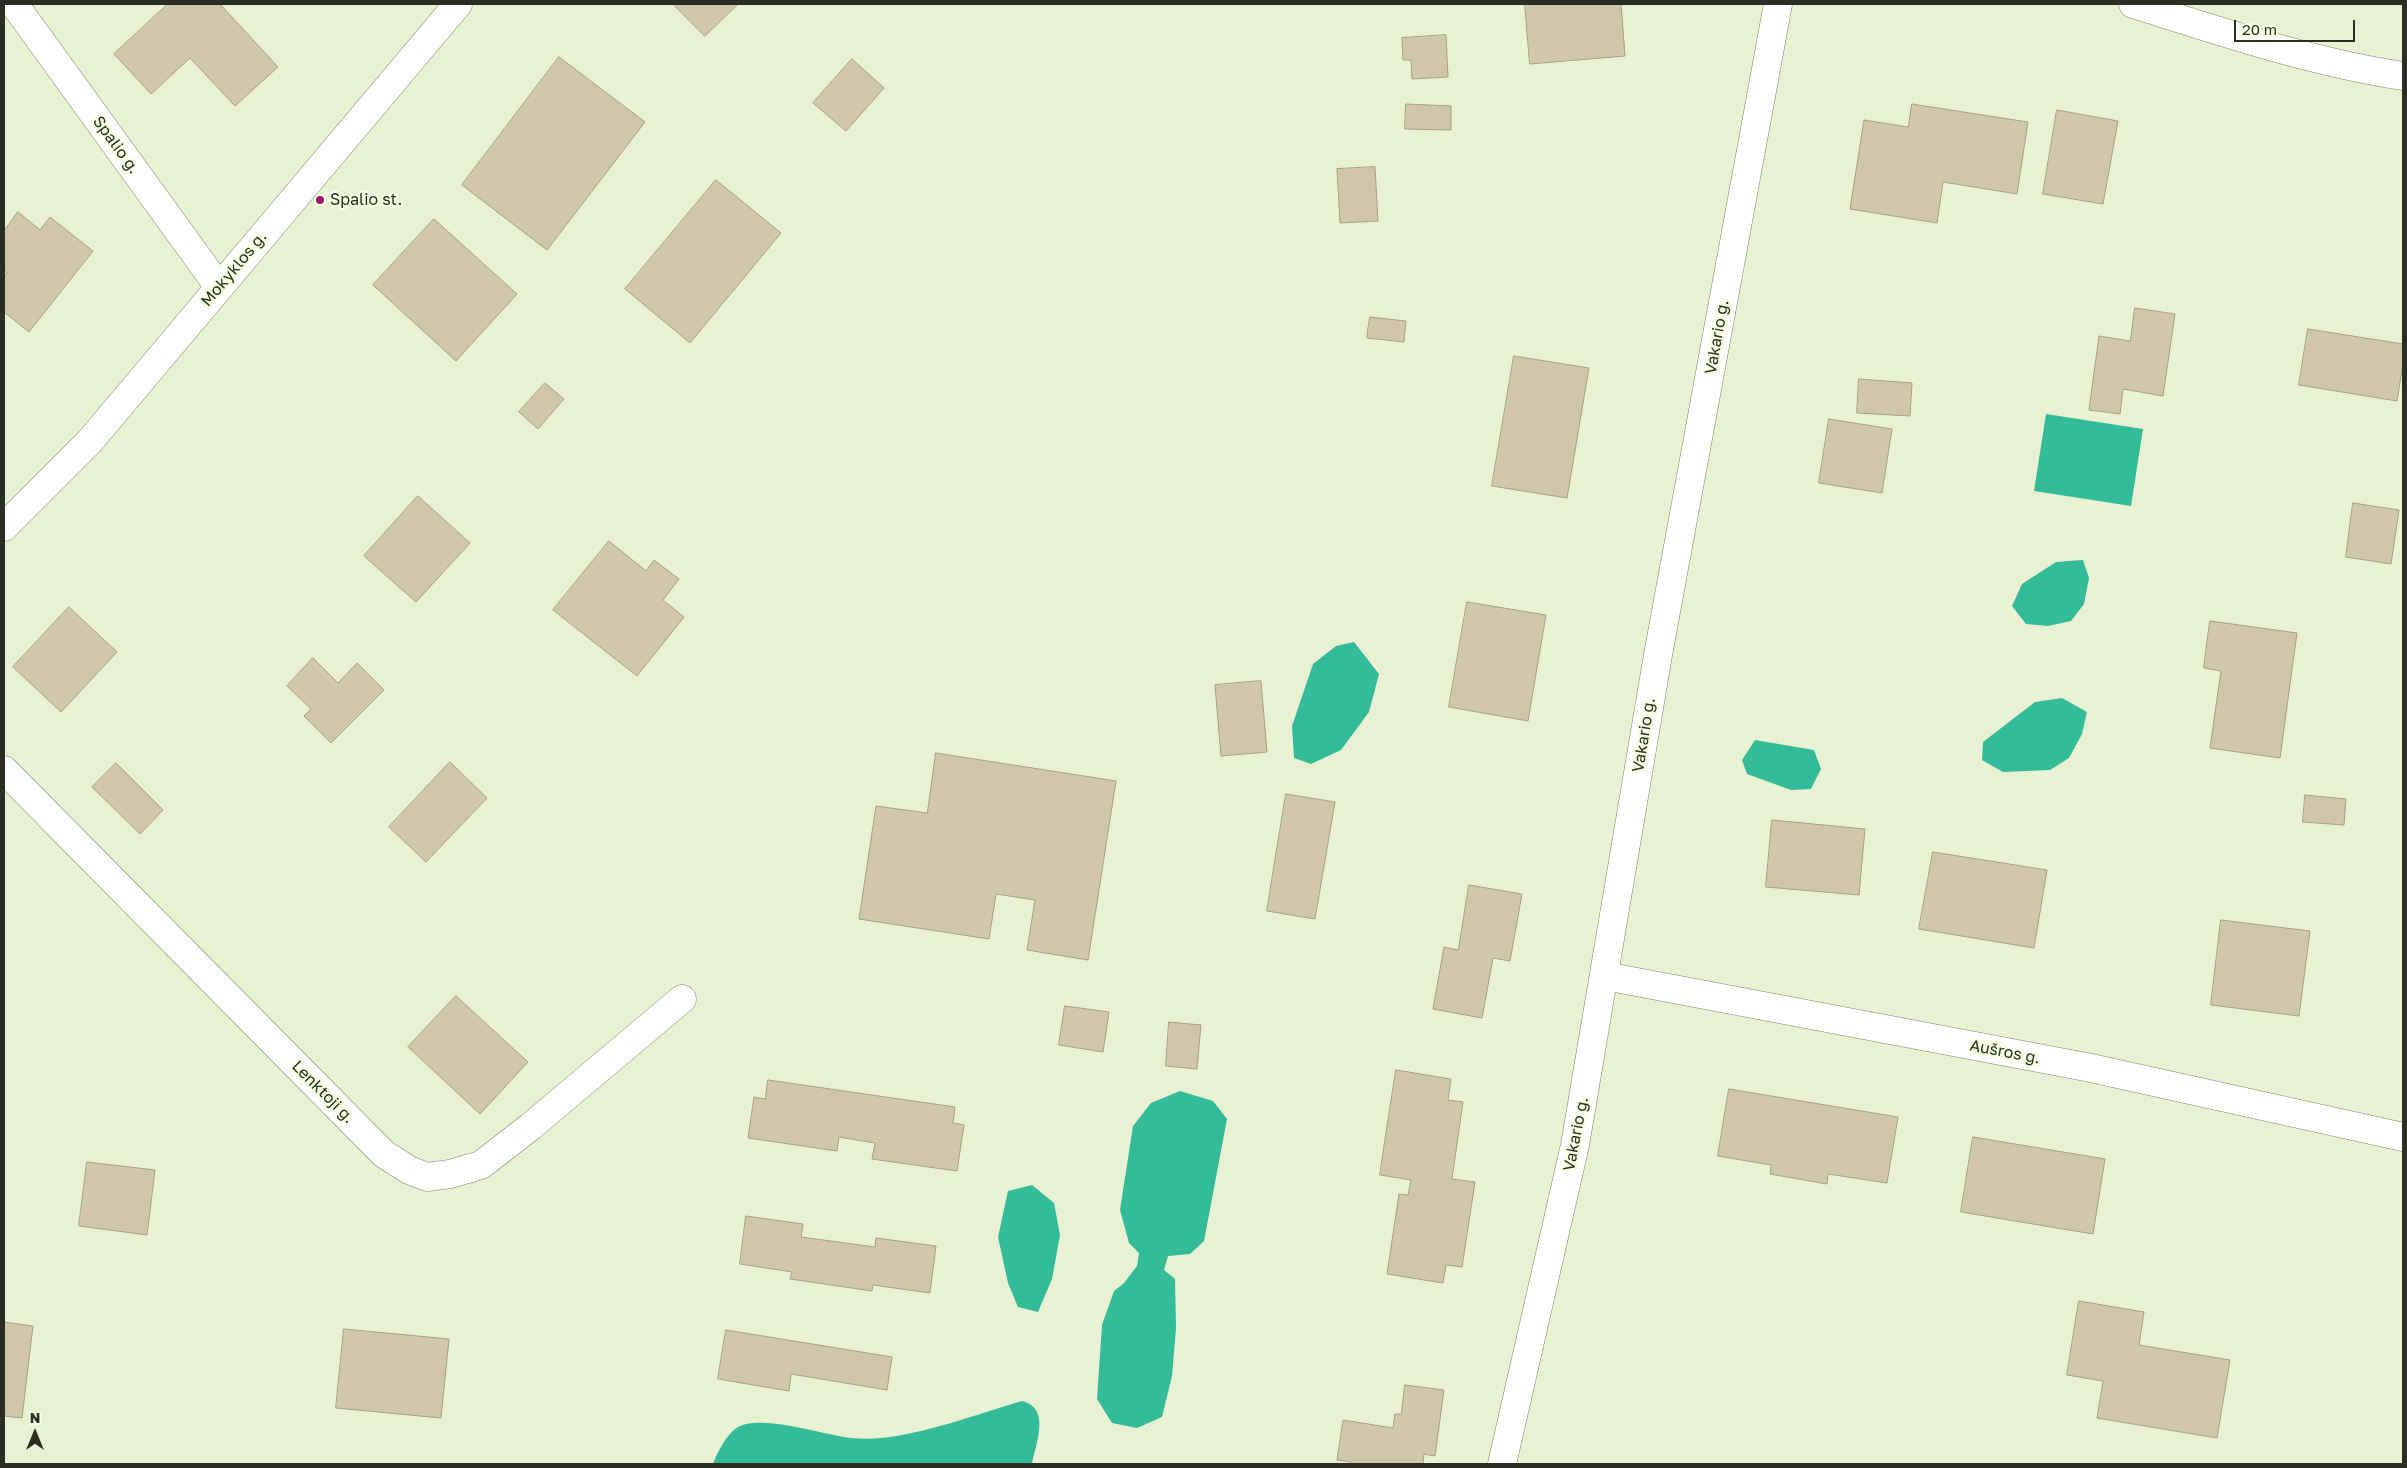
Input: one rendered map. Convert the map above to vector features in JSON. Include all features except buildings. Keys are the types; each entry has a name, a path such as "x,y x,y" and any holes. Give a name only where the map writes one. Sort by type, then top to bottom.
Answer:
{"street":[{"name":"Spalio g.","path":"14,4 219,287"},
{"name":"Mokyklos g.","path":"4,527 90,441 458,4"},
{"name":"Vakario g.","path":"1502,1464 1575,1145 1658,655 1778,4"},
{"path":"2133,4 2256,42 2360,69 2403,76"},
{"name":"Lenktoji g.","path":"4,770 384,1154 409,1170 427,1177 450,1174 481,1165 530,1127 682,999"},
{"name":"Aušros g.","path":"1605,976 2090,1068 2403,1137"}],"water":[{"path":"2046,414 2143,429 2131,506 2034,491"},
{"path":"2083,560 2089,578 2084,604 2071,621 2048,626 2026,624 2012,606 2022,584 2056,562"},
{"path":"1354,642 1379,674 1369,712 1341,750 1311,764 1294,758 1292,726 1313,664 1336,646"},
{"path":"2062,698 2087,712 2082,734 2069,758 2050,770 2003,772 1982,760 1983,742 2035,702"},
{"path":"1755,740 1814,750 1821,769 1811,789 1791,790 1747,774 1742,760"},
{"path":"1180,1091 1213,1101 1227,1119 1204,1241 1190,1254 1168,1256 1164,1270 1175,1279 1176,1328 1172,1376 1162,1417 1137,1428 1112,1423 1097,1399 1102,1325 1114,1291 1124,1283 1137,1266 1139,1253 1129,1243 1120,1210 1133,1126 1151,1103"},
{"path":"1032,1185 1054,1203 1060,1235 1052,1279 1038,1312 1018,1307 1008,1283 998,1237 1008,1191"},
{"path":"1022,1401 1031,1405 1039,1418 1038,1437 1032,1464 713,1464 730,1434 738,1427 749,1424 777,1424 851,1438 870,1439 914,1433"}],"place":[{"name":"Spalio st.","path":"320,200"}]}
